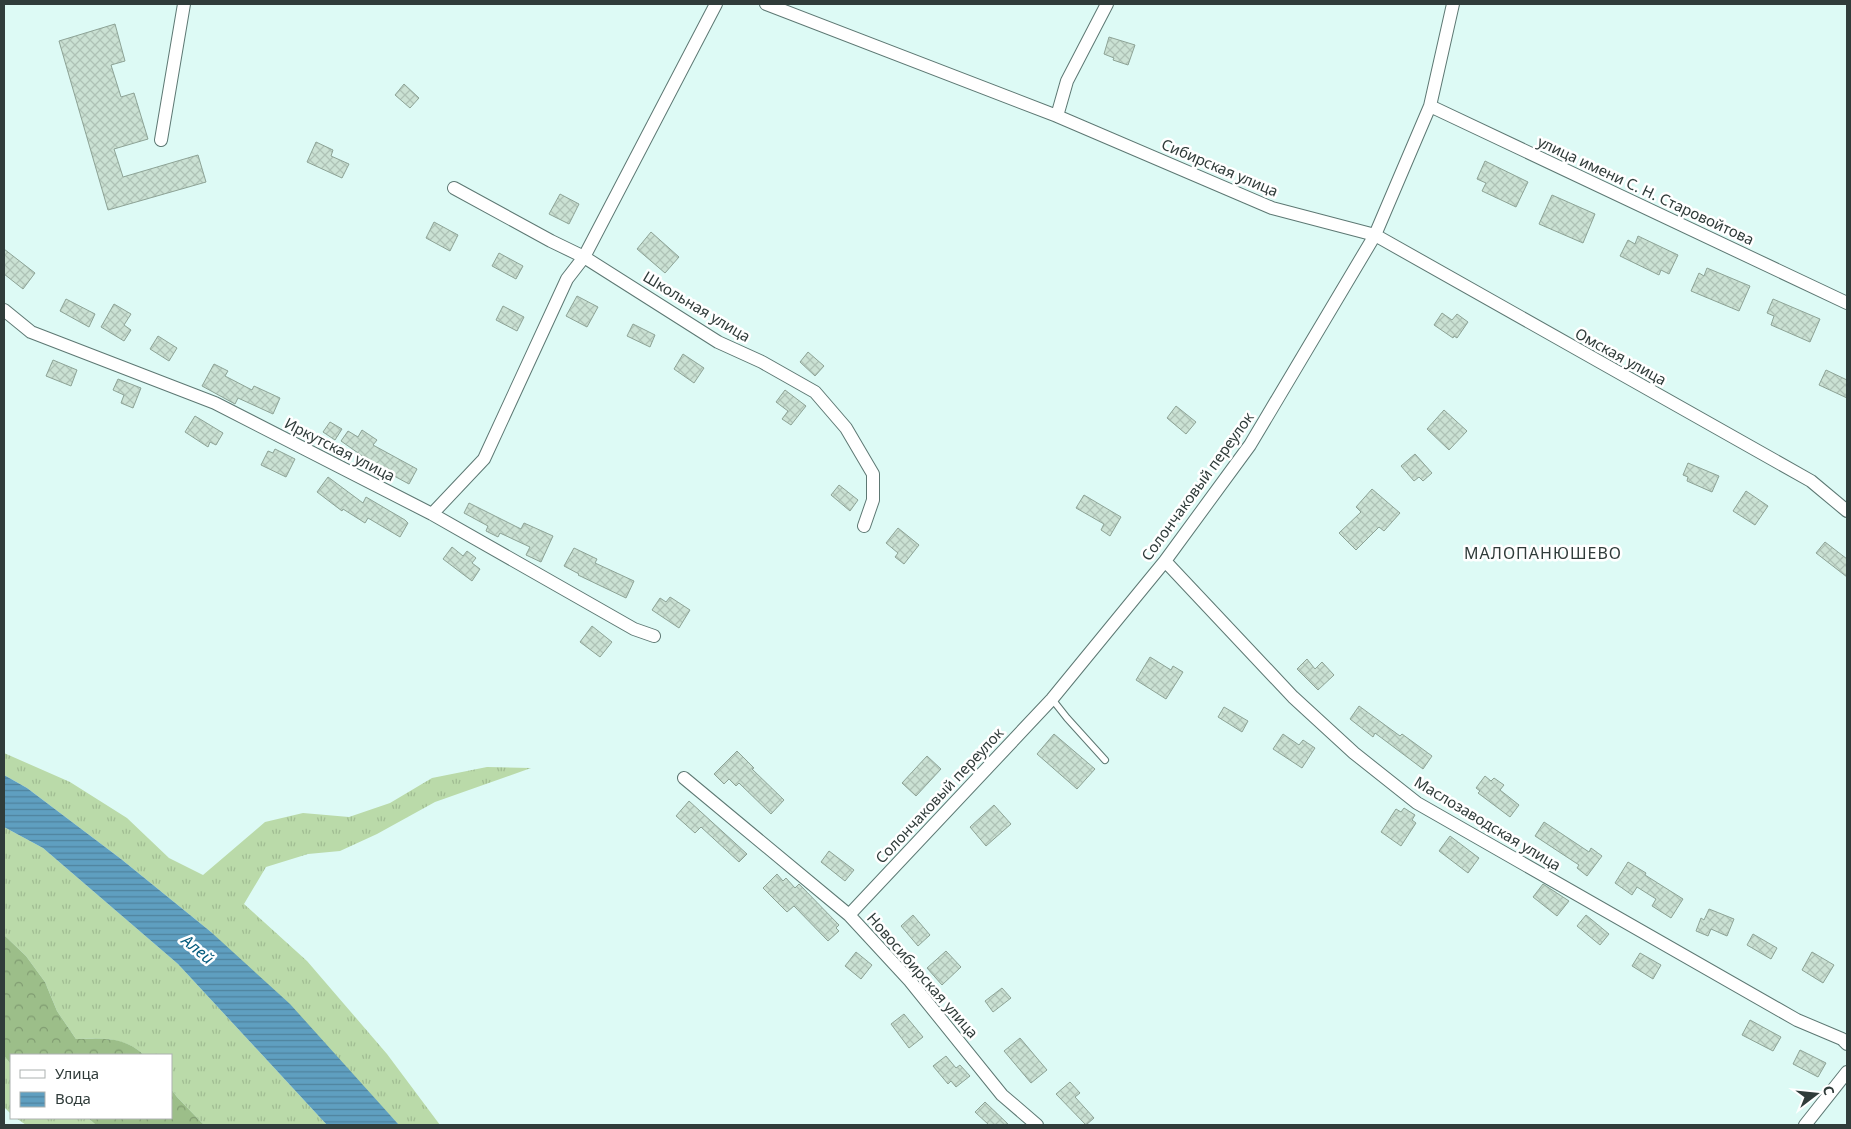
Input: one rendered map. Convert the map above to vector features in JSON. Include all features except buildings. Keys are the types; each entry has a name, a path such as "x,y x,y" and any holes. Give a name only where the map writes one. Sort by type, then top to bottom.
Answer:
{"street":[{"path":"161,140 184,4"},
{"path":"432,514 484,459 567,279 584,257 716,4"},
{"name":"Сибирская улица","path":"766,4 1057,116 1272,208 1375,235"},
{"path":"1057,116 1067,81 1107,4"},
{"name":"Солончаковый переулок","path":"849,915 1052,699 1165,561 1250,445 1375,235 1430,106 1454,4"},
{"name":"улица имени С. Н. Старовойтова","path":"1430,106 1847,303"},
{"name":"Школьная улица","path":"454,188 584,257 718,342 762,362 815,392 846,428 873,474 873,500 864,526"},
{"name":"Омская улица","path":"1375,235 1811,481 1847,511"},
{"name":"Иркутская улица","path":"4,310 31,332 215,403 432,514 634,629 654,636"},
{"name":"Маслозаводская улица","path":"1165,561 1293,697 1354,753 1417,803 1797,1020 1845,1038"},
{"name":"Новосибирская улица","path":"684,778 849,915 910,981 1002,1095 1037,1125"},
{"path":"1805,1125 1847,1072"}],"lane":[{"path":"1052,699 1105,760"}],"green space":[{"path":"4,753 70,782 127,818 169,858 203,875 265,822 303,813 349,817 390,803 432,778 487,767 531,768 435,802 377,834 340,851 308,854 266,867 244,904 307,961 387,1054 440,1125 399,1125 211,932 121,859 27,788 4,775"},
{"path":"4,827 43,848 178,964 327,1125 204,1125 172,1090 172,1054 143,1054 129,1045 112,1040 76,1039 57,1011 45,982 26,956 4,935"},
{"path":"4,935 26,956 45,982 57,1011 76,1039 121,1041 129,1044 143,1054 10,1054 10,1063 4,1056"},
{"path":"4,1056 10,1063 10,1113 4,1107"},
{"path":"172,1090 204,1125 96,1125 89,1119 172,1119"},
{"path":"17,1119 89,1119 96,1125 26,1125"}],"water":[{"name":"Алей","path":"4,775 27,788 121,859 211,932 290,1004 399,1125 327,1125 178,964 43,848 4,827"}],"district":[{"name":"МАЛОПАНЮШЕВО","path":"1543,553"}]}
